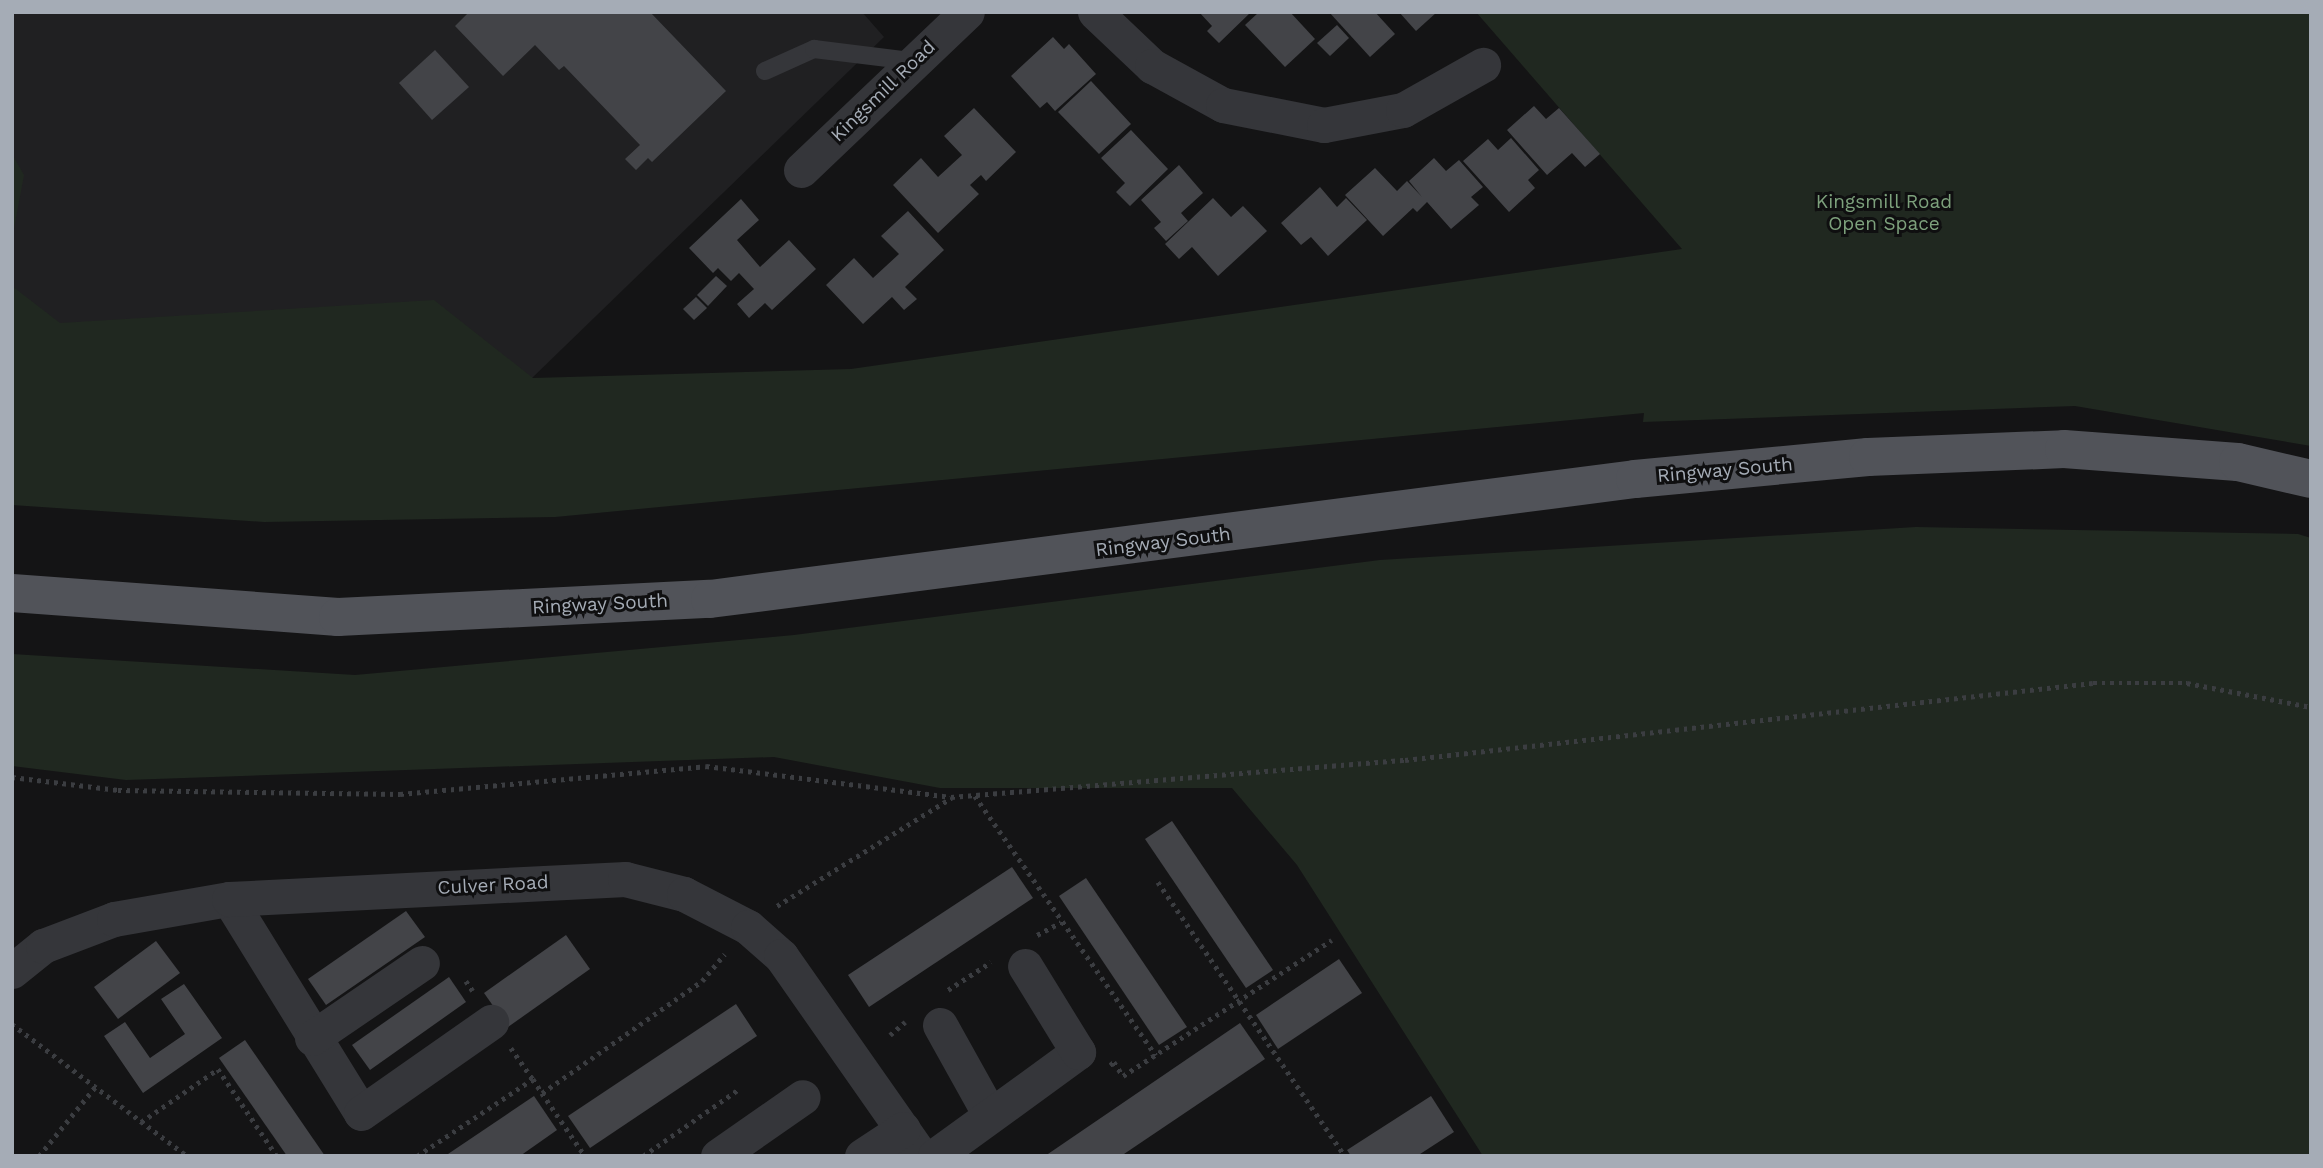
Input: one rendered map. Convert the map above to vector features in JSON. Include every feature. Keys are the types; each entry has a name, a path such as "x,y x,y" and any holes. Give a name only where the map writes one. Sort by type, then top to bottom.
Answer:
{"main road":[{"name":"Ringway South","path":"12,593 338,617 710,598 1635,479 1868,457 2064,449 2238,462 2311,479"}],"street":[{"name":"Kingsmill Road","path":"801,170 912,61 967,12"},
{"path":"1095,12 1152,66 1223,105 1324,125 1403,110 1483,65"},
{"name":"Culver Road","path":"12,971 43,946 114,919 229,898 625,879 684,894 747,927 781,956 809,991 912,1142 862,1156"},
{"path":"229,898 312,1038 361,1113 491,1022"},
{"path":"935,1156 989,1113 1078,1052 1017,954"},
{"path":"312,1038 422,963"},
{"path":"928,1014 989,1113"},
{"path":"718,1156 803,1097"}],"lane":[{"path":"765,71 814,49 912,61"}],"path":[{"path":"12,777 118,790 400,794 706,766 951,797 1405,760 2093,683 2186,684 2311,707"},
{"path":"975,796 1156,1055 1332,940"},
{"path":"542,1093 702,981 747,927 951,797"},
{"path":"1158,882 1241,999 1345,1156"},
{"path":"890,1035 928,1014 1061,922"},
{"path":"12,1024 187,1156"},
{"path":"141,1122 218,1069 276,1156"},
{"path":"417,1156 533,1079 585,1156"},
{"path":"39,1156 95,1087"},
{"path":"643,1156 739,1089"}],"shaded area":[{"path":"12,12 862,12 884,37 532,378 12,359"}],"green space":[{"name":"Kingsmill Road Open Space","path":"1476,12 2311,12 2311,446 2075,406 1643,422 1644,413 555,517 264,522 12,505 12,286 60,323 434,300 533,378 851,369 1682,249"},
{"path":"12,154 24,175 12,239"},
{"path":"1916,527 2298,534 2311,538 2311,1156 1483,1156 1297,865 1232,788 940,788 774,757 126,780 12,766 12,654 355,675 794,635 1380,560"}],"building":[{"path":"469,12 650,12 726,91 652,162 648,158 636,170 625,159 640,145 564,66 559,70 535,45 503,76 455,26"},
{"path":"1199,12 1251,12 1219,43 1207,31 1212,26"},
{"path":"1259,12 1290,12 1315,39 1285,67 1245,25"},
{"path":"1329,12 1375,12 1395,34 1370,57"},
{"path":"1399,12 1437,12 1416,31"},
{"path":"1337,25 1349,38 1330,56 1317,43"},
{"path":"1053,37 1064,49 1069,44 1096,74 1055,111 1047,102 1040,108 1011,76"},
{"path":"435,50 469,87 432,120 399,83"},
{"path":"1091,81 1131,124 1099,154 1058,112"},
{"path":"1534,106 1546,119 1559,108 1600,154 1585,167 1572,153 1547,175 1507,130"},
{"path":"974,108 1016,152 986,181 981,175 970,185 979,194 938,233 893,185 921,158 938,177 962,155 944,136"},
{"path":"1131,130 1168,169 1130,206 1116,192 1125,183 1101,158"},
{"path":"1511,138 1539,170 1528,180 1535,188 1509,212 1463,161 1488,139 1498,150"},
{"path":"1434,158 1446,171 1459,160 1483,187 1471,197 1479,205 1451,229 1427,202 1417,212 1413,208 1383,236 1345,195 1375,168 1397,191 1407,181 1422,197 1409,181"},
{"path":"1179,165 1203,193 1181,213 1188,221 1166,241 1154,228 1161,222 1141,200"},
{"path":"1320,187 1337,207 1346,198 1367,220 1328,256 1311,237 1301,245 1281,223"},
{"path":"1213,198 1231,217 1243,206 1267,231 1218,276 1192,247 1179,259 1165,244"},
{"path":"741,199 759,220 737,240 760,267 789,240 816,269 772,310 765,303 749,318 737,304 754,289 739,273 731,281 718,268 713,273 689,248"},
{"path":"908,211 944,250 905,287 917,299 904,310 892,297 863,324 826,285 854,258 873,278 899,254 881,236"},
{"path":"716,276 727,286 708,306 697,295"},
{"path":"696,297 707,308 694,320 683,309"},
{"path":"1172,821 1273,970 1246,988 1145,839"},
{"path":"1012,867 1033,898 869,1007 848,975"},
{"path":"1086,878 1187,1027 1159,1045 1059,896"},
{"path":"406,911 425,937 326,1005 308,979"},
{"path":"566,935 590,969 508,1027 484,993"},
{"path":"156,941 180,973 118,1019 94,987"},
{"path":"1339,959 1362,993 1278,1049 1256,1015"},
{"path":"449,977 466,1002 370,1070 352,1045"},
{"path":"184,984 222,1038 143,1093 104,1036 125,1022 150,1058 185,1034 161,999"},
{"path":"736,1004 757,1036 590,1148 568,1116"},
{"path":"1240,1023 1265,1059 1121,1156 1045,1156"},
{"path":"245,1040 325,1156 287,1156 219,1058"},
{"path":"534,1096 557,1130 520,1156 445,1156"},
{"path":"1431,1096 1454,1132 1417,1156 1351,1156 1347,1150"}]}
